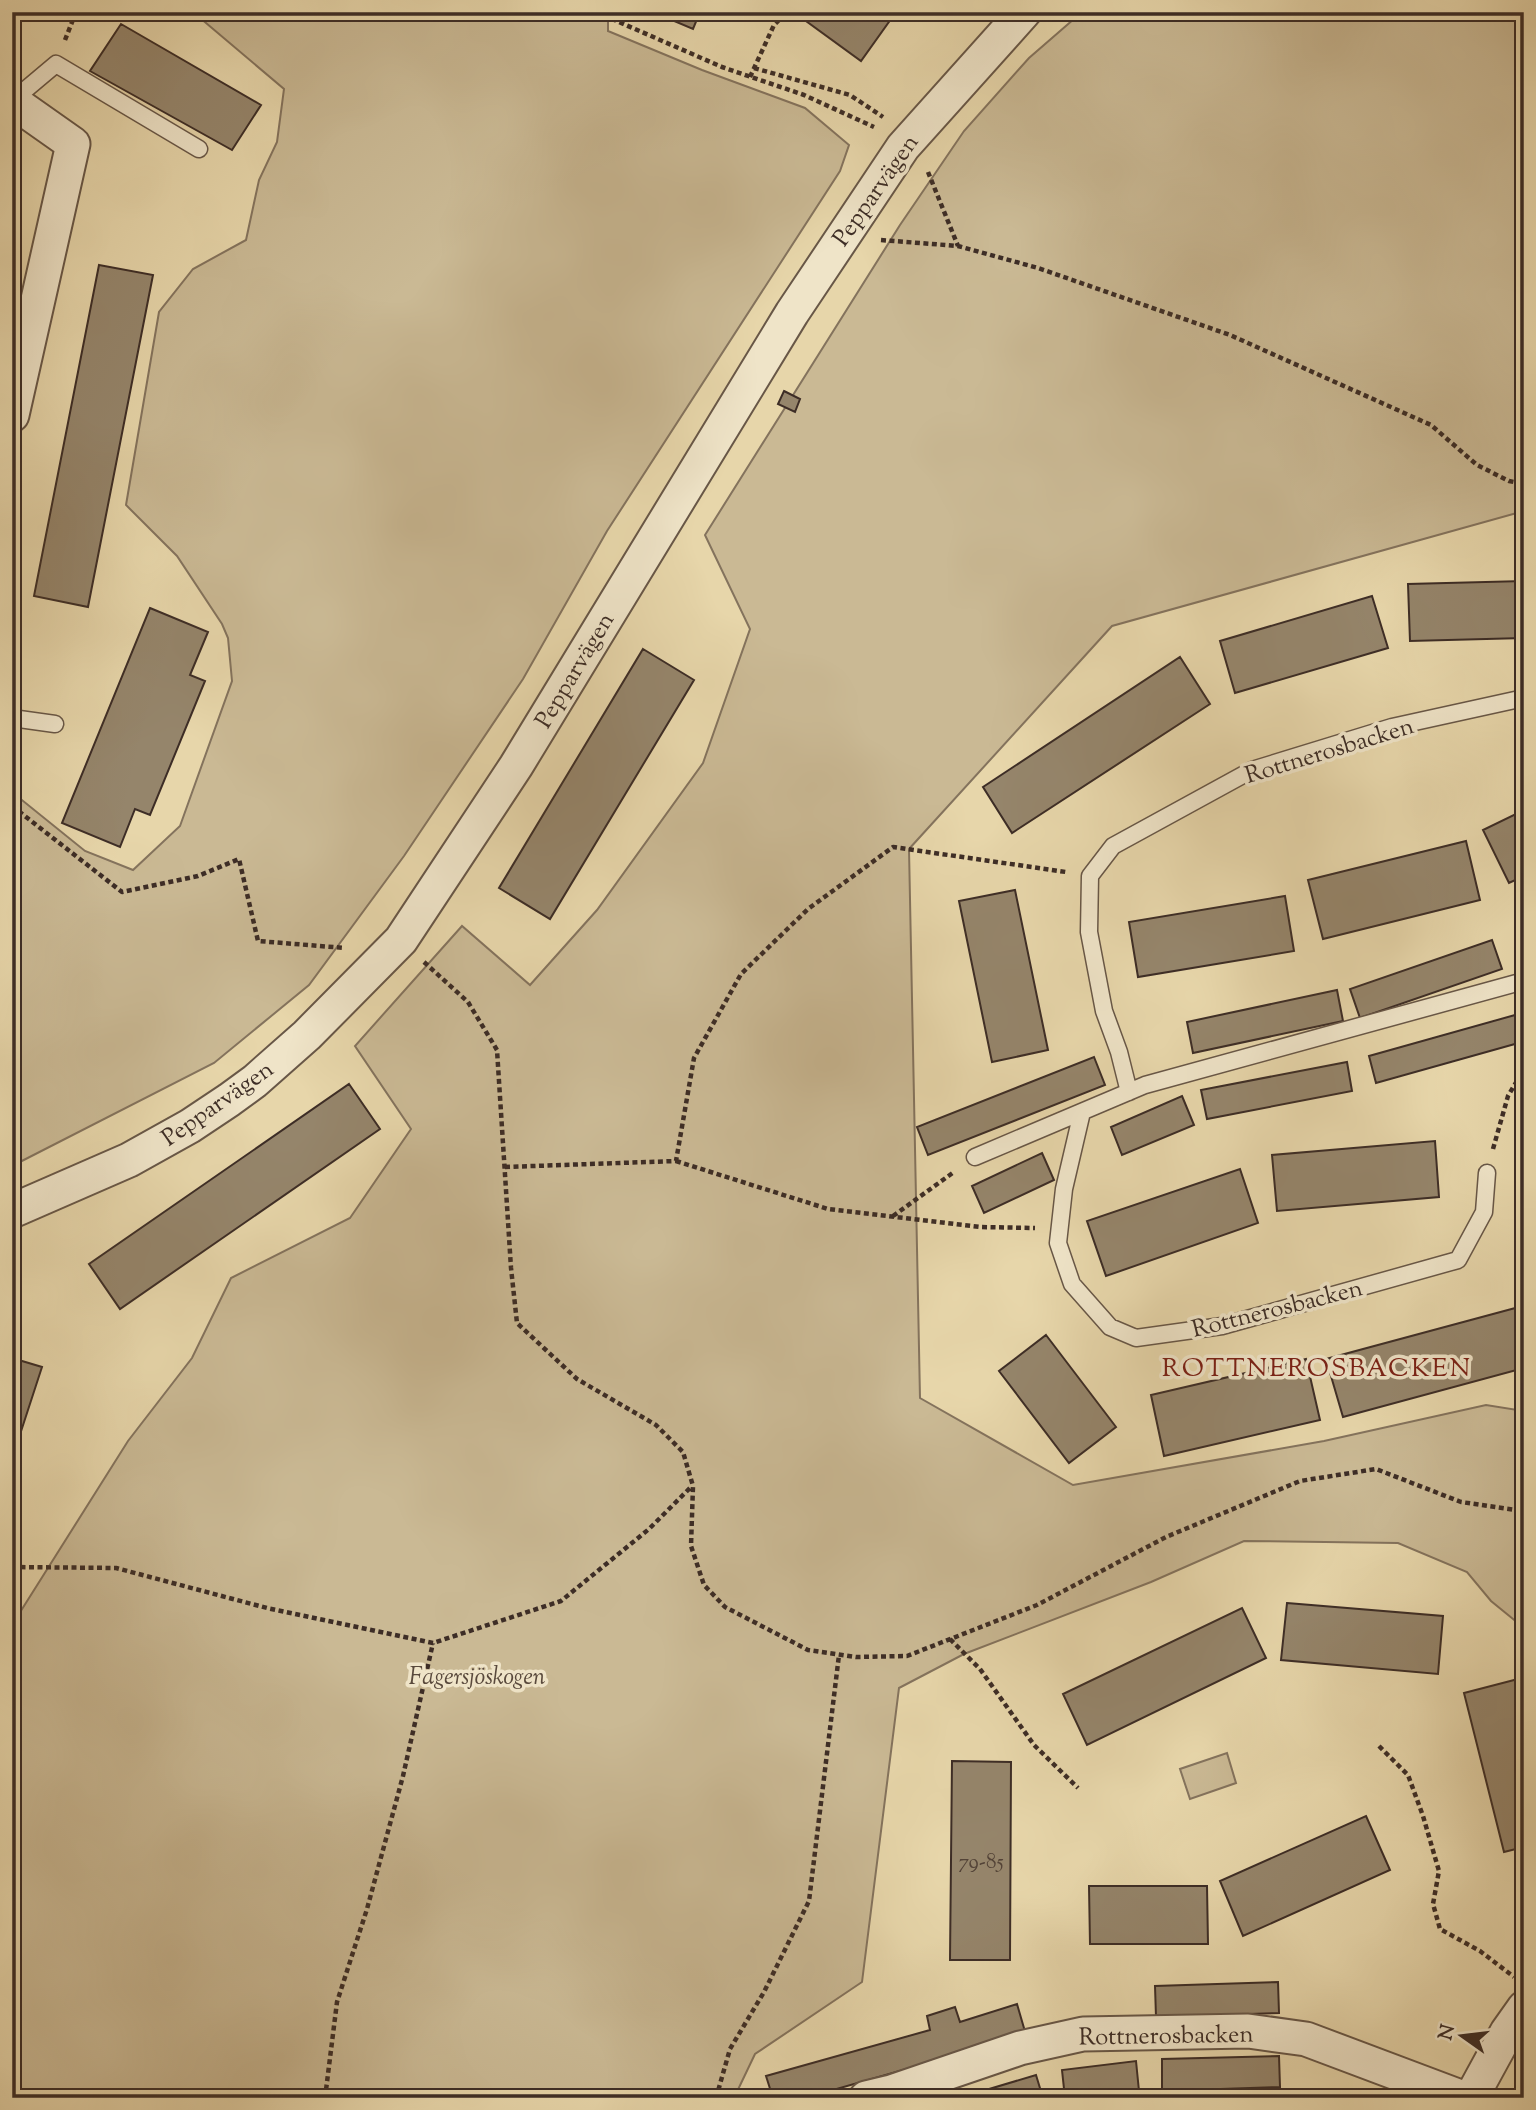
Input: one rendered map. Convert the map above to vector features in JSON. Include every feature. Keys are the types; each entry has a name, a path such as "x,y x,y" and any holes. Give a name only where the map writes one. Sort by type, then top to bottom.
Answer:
{"street":[{"name":"Pepparvägen","path":"12,1211 129,1160 190,1126 255,1082 307,1035 401,940 516,766 778,336 903,146 1024,12"},
{"path":"12,101 73,144 12,415"},
{"path":"1471,2098 1507,2032 1524,2008"},
{"name":"Rottnerosbacken","path":"866,2098 1020,2048 1083,2034 1248,2031 1306,2039 1463,2098"}],"lane":[{"path":"12,101 57,64 199,149"},
{"name":"Rottnerosbacken","path":"1090,876 1113,846 1252,770 1392,727 1524,698"},
{"path":"12,718 55,724"},
{"path":"1090,876 1089,932 1104,1011 1119,1052 1129,1092"},
{"path":"975,1157 1145,1085 1524,981"},
{"name":"Rottnerosbacken","path":"1082,1112 1064,1189 1058,1243 1072,1284 1110,1326 1136,1338 1222,1326 1458,1261 1484,1212 1487,1173"}],"path":[{"path":"596,12 750,77 804,95 880,130"},
{"path":"764,12 778,21"},
{"path":"750,77 778,21 787,12"},
{"path":"754,68 850,95 888,120"},
{"path":"925,166 958,246"},
{"path":"838,243 880,240 958,246 1038,268 1230,335 1431,425 1477,464 1509,481 1524,484"},
{"path":"12,806 122,892 198,876 239,859 258,941 356,949"},
{"path":"676,1161 694,1058 741,974 808,909 893,847 1090,876"},
{"path":"401,940 468,1002 497,1050 517,1323 577,1379 656,1425 683,1452 693,1486 691,1546 704,1585 725,1607 807,1650 856,1657 907,1656 1037,1605 1167,1537 1300,1481 1376,1469 1461,1502 1524,1511"},
{"path":"1487,1173 1508,1096 1524,1069"},
{"path":"892,1216 975,1157"},
{"path":"505,1167 676,1161 828,1209 980,1227 1060,1229"},
{"path":"12,1567 116,1567 267,1608 433,1643 561,1601 649,1529 693,1486"},
{"path":"950,1639 980,1669 1034,1745 1078,1788"},
{"path":"325,2098 337,2002 367,1909 403,1776 433,1643"},
{"path":"716,2098 730,2049 764,1992 809,1901 839,1655"},
{"path":"1379,1746 1408,1775 1423,1816 1439,1871 1433,1905 1440,1929 1480,1951 1524,1983"}],"green space":[{"path":"193,12 608,12 608,31 702,70 805,108 849,145 840,171 607,531 523,679 404,856 309,985 214,1063 12,1166 12,792 85,851 133,870 180,826 232,681 228,638 222,624 177,556 126,505 159,312 193,269 246,240 259,180 277,142 284,89"},
{"name":"Fagersjöskogen","path":"1082,12 1524,12 1524,511 1112,626 909,849 920,1398 1073,1485 1324,1441 1486,1405 1524,1411 1524,1628 1491,1601 1467,1572 1398,1543 1244,1541 1151,1582 964,1654 899,1688 862,1982 755,2054 734,2098 12,2098 12,1625 128,1441 192,1358 231,1278 350,1218 411,1129 355,1046 462,926 530,985 597,910 703,763 750,629 705,535 900,225 964,131 1029,58"},
{"path":"1227,1753 1236,1783 1190,1799 1180,1769"}],"building":[{"path":"653,12 700,12 693,29"},
{"path":"813,12 896,12 861,61 806,21"},
{"path":"121,24 261,105 232,150 90,71"},
{"path":"99,265 153,275 88,607 34,596"},
{"path":"784,391 800,399 795,412 778,404"},
{"path":"1524,581 1524,638 1410,641 1408,584"},
{"path":"1372,596 1388,648 1235,693 1220,641"},
{"path":"150,608 208,632 190,675 205,681 150,815 135,809 120,847 62,823"},
{"path":"643,649 694,680 550,919 499,888"},
{"path":"1180,657 1210,704 1012,833 983,787"},
{"path":"1524,810 1524,876 1509,883 1483,830"},
{"path":"1466,841 1480,900 1323,939 1308,880"},
{"path":"1015,890 1048,1050 992,1062 959,901"},
{"path":"1285,896 1294,951 1138,977 1129,922"},
{"path":"1492,940 1502,969 1360,1018 1350,989"},
{"path":"1337,990 1343,1021 1193,1053 1187,1022"},
{"path":"1515,1015 1522,1042 1376,1083 1369,1056"},
{"path":"1094,1057 1105,1085 928,1155 917,1127"},
{"path":"1347,1062 1352,1091 1207,1119 1201,1090"},
{"path":"349,1084 380,1129 120,1309 89,1264"},
{"path":"1182,1096 1194,1125 1122,1155 1111,1127"},
{"path":"1435,1141 1439,1197 1277,1211 1272,1155"},
{"path":"1042,1153 1054,1180 984,1213 972,1186"},
{"path":"1240,1169 1258,1223 1106,1276 1087,1221"},
{"path":"1519,1307 1524,1322 1524,1368 1343,1417 1326,1359"},
{"path":"1046,1335 1116,1427 1069,1463 999,1371"},
{"path":"12,1358 42,1367 12,1459"},
{"path":"1306,1359 1320,1420 1164,1456 1151,1395"},
{"path":"1287,1603 1443,1616 1438,1674 1281,1660"},
{"path":"1242,1608 1266,1658 1087,1745 1063,1694"},
{"path":"1518,1679 1524,1701 1524,1847 1504,1852 1464,1693"},
{"path":"952,1761 1011,1762 1010,1960 950,1960"},
{"path":"1366,1816 1390,1870 1243,1936 1220,1881"},
{"path":"1089,1886 1207,1886 1208,1944 1090,1944"},
{"path":"1278,1982 1279,2013 1156,2017 1155,1986"},
{"path":"1017,2004 1026,2035 805,2098 773,2098 766,2076 930,2030 927,2016 955,2007 960,2022"},
{"path":"1279,2056 1280,2087 1162,2091 1162,2059"},
{"path":"1136,2061 1139,2091 1065,2098 1062,2070"},
{"path":"1036,2075 1043,2098 959,2098"}],"district":[{"name":"ROTTNEROSBACKEN","path":"1317,1367"}]}
